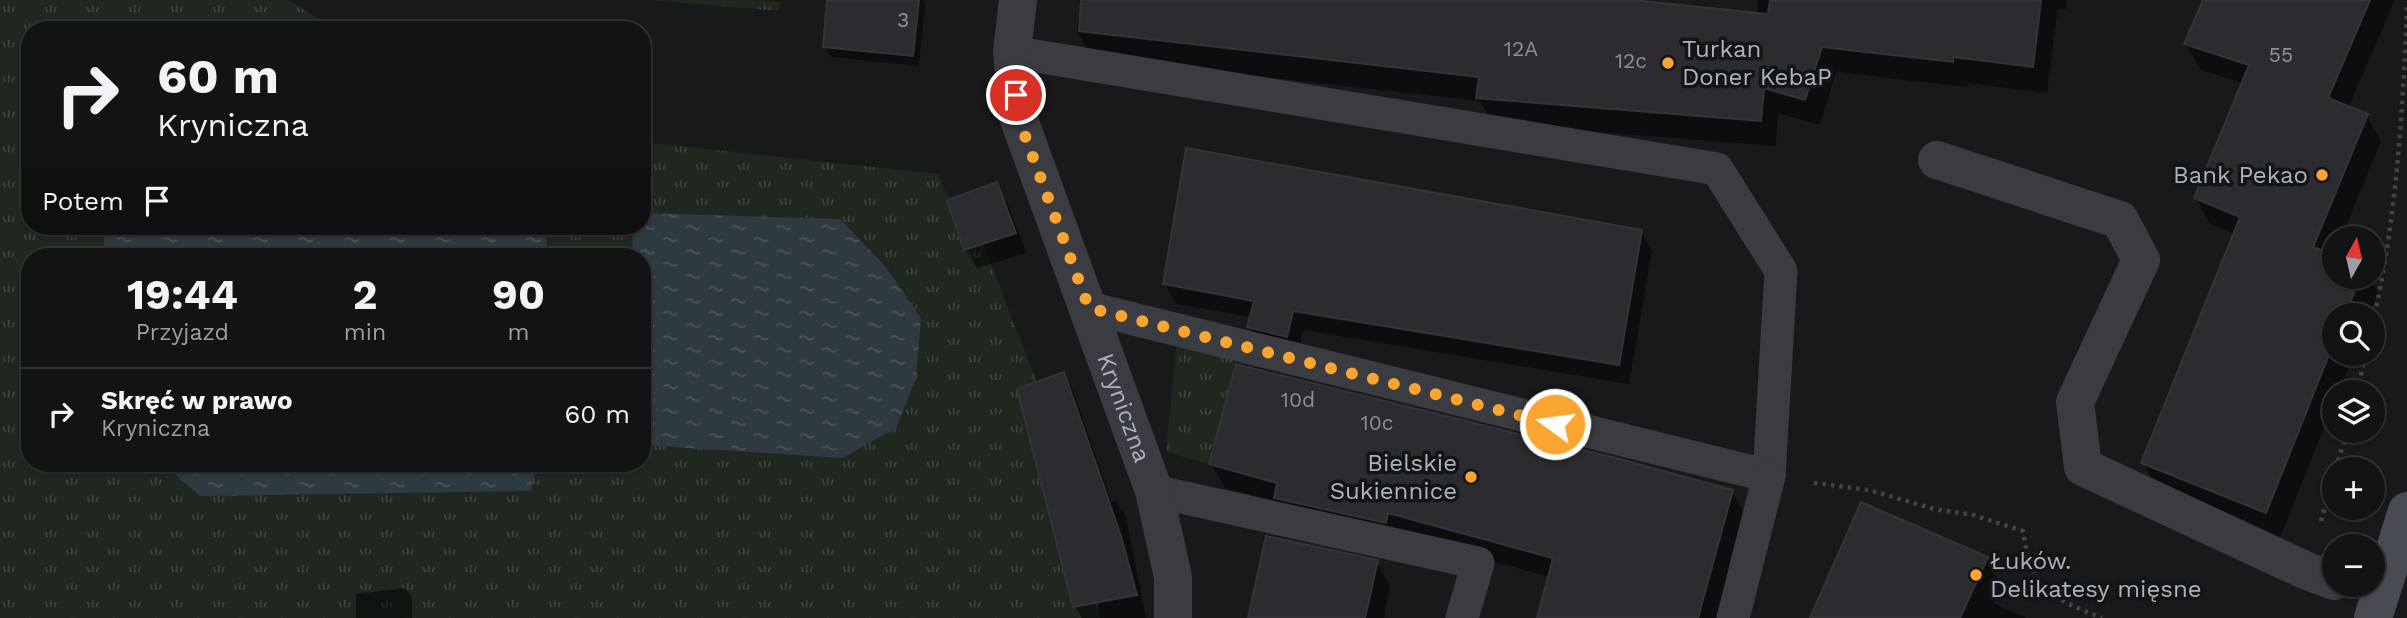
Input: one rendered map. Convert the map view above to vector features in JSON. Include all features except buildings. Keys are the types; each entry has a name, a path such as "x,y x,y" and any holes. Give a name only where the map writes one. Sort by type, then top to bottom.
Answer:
{"main road":[{"path":"2376,608 2407,512"}],"street":[{"name":"Kryniczna","path":"1018,0 1012,52 1018,117 1154,491 1173,577 1173,618"},
{"path":"1937,160 2120,220 2141,260 2075,402 2083,467 2322,577"},
{"path":"2361,597 2376,608"}],"lane":[{"path":"1012,52 1717,169 1781,271 1769,477 1732,618"},
{"path":"1089,308 1769,477"},
{"path":"1154,491 1478,563 1462,618"}],"path":[{"path":"2377,303 2386,257 2404,91 2407,8"},
{"path":"1838,486 1869,491 1934,509 1973,515 2023,531 2035,576 2052,596 2102,618"}],"green space":[{"path":"0,0 289,0 322,21 21,21 21,235 651,235 651,143 938,174 944,190 983,244 1037,382 1100,618 0,618"},
{"path":"648,0 753,0 780,2 779,11"},
{"path":"1177,340 1239,355 1209,464 1166,452"}],"water":[{"path":"651,213 840,219 885,266 921,318 916,378 896,428 842,458 651,446 651,248 632,248 633,235 651,235"},
{"path":"104,235 546,235 547,248 104,248"},
{"path":"172,472 535,472 531,491 200,496"}],"place":[{"name":"Turkan Doner KebaP","path":"1668,63"},
{"name":"Bank Pekao","path":"2322,175"},
{"name":"Bielskie Sukiennice","path":"1471,477"},
{"name":"Łuków. Delikatesy mięsne","path":"1976,575"}],"route":[{"path":"1016,95 1018,117 1089,308 1555,424"}]}
